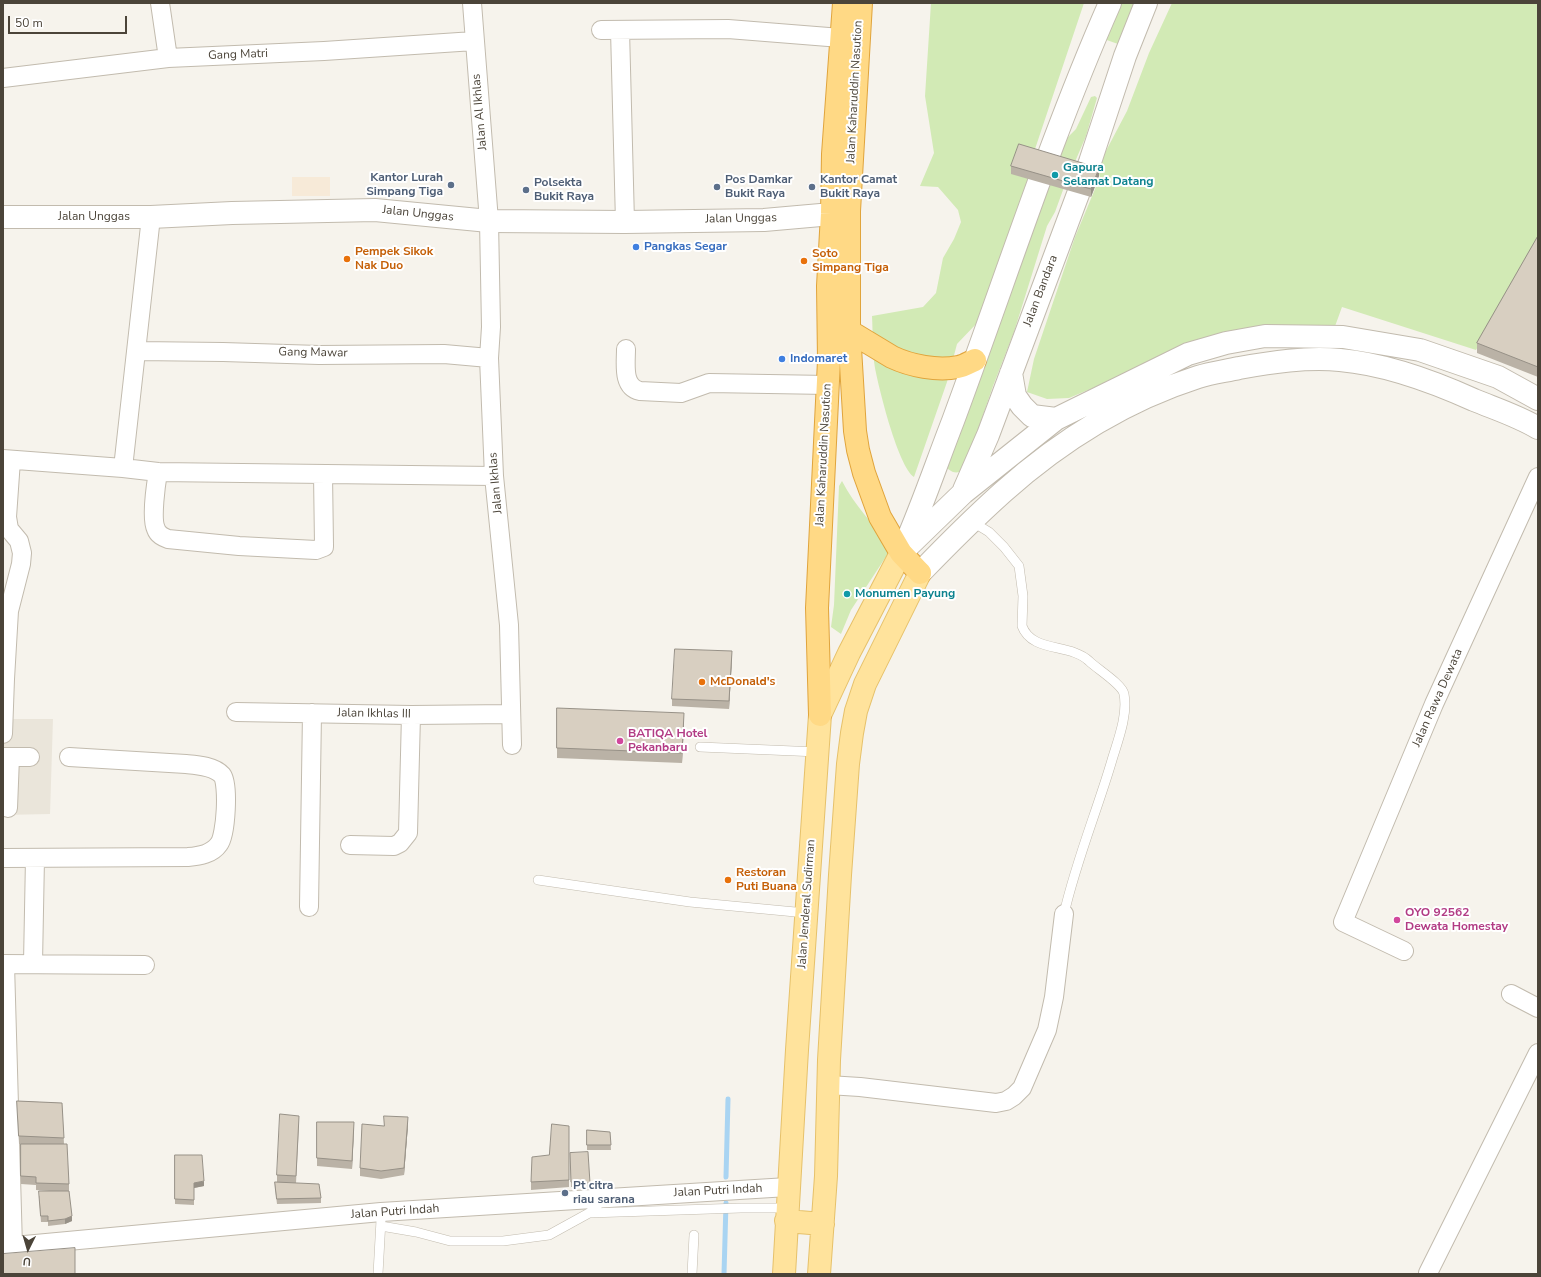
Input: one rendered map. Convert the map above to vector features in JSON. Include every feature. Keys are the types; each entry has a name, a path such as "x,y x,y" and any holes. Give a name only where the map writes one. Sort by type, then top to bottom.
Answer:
{"highway":[{"name":"Jalan Kaharuddin Nasution","path":"844,3 840,38 842,154 849,211 849,331 855,431 864,473 880,517 901,553 920,573"},
{"name":"Jalan Kaharuddin Nasution","path":"820,715 817,608 829,360 828,286 832,214 842,154 861,3"},
{"path":"849,331 899,360 914,364 935,368 948,368 959,367 975,360"}],"main road":[{"name":"Jalan Jenderal Sudirman","path":"784,1274 786,1215 820,715 846,659 901,553"},
{"path":"819,1274 826,1176 828,1085 840,867 848,764 852,733 856,711 865,684 920,573"},
{"path":"786,1215 823,1224"}],"street":[{"path":"160,3 168,58"},
{"name":"Jalan Al Ikhlas","path":"472,3 489,221"},
{"path":"901,553 911,532 975,360 1052,146 1091,46 1110,3"},
{"name":"Jalan Bandara","path":"920,573 963,493 988,435 1090,162 1125,56 1146,3"},
{"path":"601,30 728,29 840,38"},
{"path":"620,30 624,222"},
{"name":"Gang Matri","path":"3,78 168,58 324,51 474,41"},
{"path":"1091,46 1125,56"},
{"name":"Jalan Unggas","path":"3,217 151,217 375,210 489,221 624,222 764,220 832,214"},
{"path":"123,468 151,217"},
{"name":"Jalan Ikhlas","path":"489,221 491,327 489,358 494,476 509,625 512,745"},
{"path":"901,553 963,493 1056,419 1188,354 1226,342 1265,336 1343,337 1420,350 1498,377 1538,400"},
{"path":"626,349 625,371 629,383 636,390 640,391 681,393 709,383 828,385"},
{"name":"Gang Mawar","path":"137,351 318,354 444,354 489,358"},
{"path":"920,573 971,521 1004,491 1040,462 1076,437 1130,404 1199,376 1268,362 1308,359 1340,360 1362,363 1436,383 1524,420 1538,428"},
{"path":"1011,373 1015,396 1022,406 1032,416 1056,419"},
{"path":"3,734 9,611 21,564 22,553 19,542 9,529 7,517 7,460 123,468 158,472 494,476"},
{"path":"158,472 155,488 154,524 160,536 168,539 184,541 316,550 324,547 323,474"},
{"name":"Jalan Rawa Dewata","path":"1404,950 1343,922 1434,704 1538,477"},
{"name":"Jalan Ikhlas III","path":"236,712 411,715 511,714"},
{"path":"309,907 312,713"},
{"path":"350,845 394,846 400,843 408,833 411,715"},
{"path":"8,808 7,757 30,757"},
{"path":"3,858 201,855 212,851 219,844 223,836 226,793 225,781 222,775 216,770 194,765 69,757"},
{"path":"33,963 35,858"},
{"path":"828,1085 860,1087 996,1103 1006,1101 1014,1096 1022,1088 1047,1030 1054,997 1064,914"},
{"path":"8,1247 4,964 33,963 145,965"},
{"path":"1511,994 1538,1008"},
{"path":"1428,1273 1538,1053"},
{"name":"Jalan Putri Indah","path":"8,1247 381,1219 605,1198 788,1187"}],"lane":[{"path":"971,521 989,532 1004,546 1019,566 1023,596 1023,630 1033,640 1064,648 1086,658 1114,682 1124,693 1124,713 1115,748 1101,797 1070,888 1064,914"},
{"path":"700,747 818,752"},
{"path":"538,880 690,902 806,913"},
{"path":"378,1274 381,1219 416,1232 450,1241 503,1240 549,1235 588,1213 605,1198"},
{"path":"588,1213 741,1208 786,1215"},
{"path":"692,1274 694,1235"}],"shaded area":[{"path":"292,177 330,177 330,196 292,196"},
{"path":"3,719 53,719 50,814 3,815"}],"green space":[{"path":"931,3 1084,3 1033,155 1016,232 977,323 957,344 947,382 914,477 908,470 896,443 881,392 874,362 872,316 923,307 936,293 943,258 954,239 961,222 958,210 938,187 920,186 934,153 925,96"},
{"path":"1117,3 1135,3 1118,44 1101,38"},
{"path":"1172,3 1538,3 1538,240 1476,350 1342,307 1334,329 1205,341 1069,398 1047,399 1027,392 1034,359 1075,237 1100,177 1098,166 1127,111 1149,53"},
{"path":"1095,96 1097,98 1086,136 1055,212 1047,226 1014,332 993,386 966,465 962,470 953,472 948,469 948,463 1064,141 1076,129 1091,97"},
{"path":"842,481 859,507 893,546 851,610 841,634 831,627 834,605 839,486"}],"building":[{"name":"Gapura Selamat Datang","path":"1019,144 1099,168 1091,189 1011,166"},
{"path":"1538,236 1538,367 1477,343"},
{"name":"McDonald's","path":"675,649 732,651 729,701 672,699"},
{"name":"BATIQA Hotel Pekanbaru","path":"557,708 684,713 682,753 557,748"},
{"path":"17,1101 62,1103 64,1138 19,1136"},
{"path":"280,1114 299,1116 296,1176 277,1175"},
{"path":"384,1116 408,1117 404,1168 381,1171 360,1168 362,1124 384,1126"},
{"path":"317,1122 354,1122 352,1161 317,1158"},
{"path":"552,1124 569,1126 569,1180 531,1182 532,1157 549,1155"},
{"path":"587,1130 610,1132 611,1145 587,1145"},
{"path":"21,1144 67,1144 69,1184 36,1183 36,1177 21,1176"},
{"path":"588,1152 590,1183 571,1182 570,1153"},
{"path":"175,1155 202,1155 204,1181 194,1183 194,1200 175,1199"},
{"path":"275,1182 319,1184 321,1198 277,1199"},
{"path":"39,1191 69,1191 72,1216 65,1219 48,1221 48,1216 41,1216"},
{"path":"75,1248 75,1274 3,1274 3,1254"}],"waterway":[{"path":"726,1177 728,1099"},
{"path":"724,1274 726,1203"}],"place":[{"name":"Gapura Selamat Datang","path":"1055,175"},
{"name":"Kantor Lurah Simpang Tiga","path":"451,185"},
{"name":"Pos Damkar Bukit Raya","path":"717,187"},
{"name":"Kantor Camat Bukit Raya","path":"812,187"},
{"name":"Polsekta Bukit Raya","path":"526,190"},
{"name":"Pangkas Segar","path":"636,247"},
{"name":"Pempek Sikok Nak Duo","path":"347,259"},
{"name":"Soto Simpang Tiga","path":"804,261"},
{"name":"Indomaret","path":"782,359"},
{"name":"Monumen Payung","path":"847,594"},
{"name":"McDonald's","path":"702,682"},
{"name":"BATIQA Hotel Pekanbaru","path":"620,741"},
{"name":"Restoran Puti Buana","path":"728,880"},
{"name":"OYO 92562 Dewata Homestay","path":"1397,920"},
{"name":"Pt citra riau sarana","path":"565,1193"}]}
